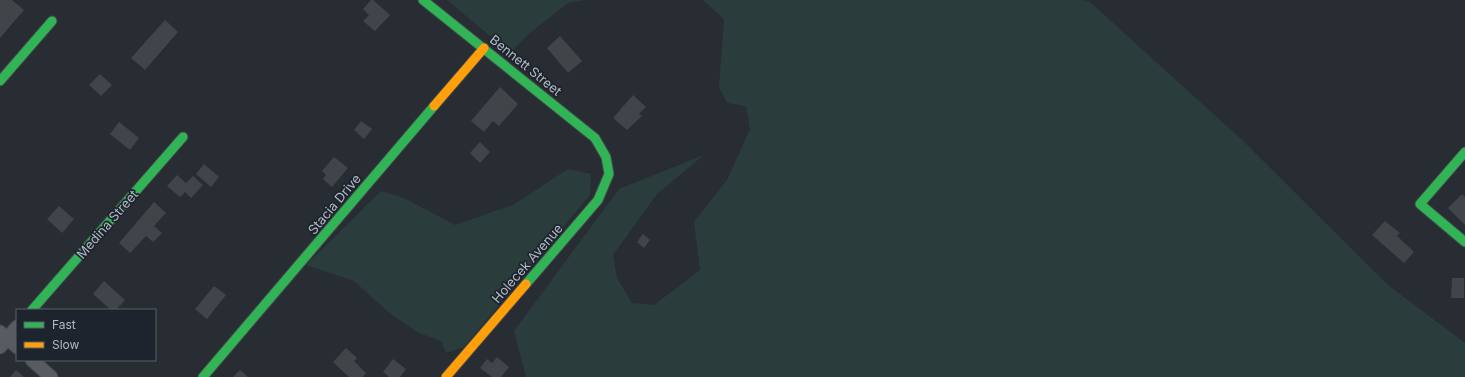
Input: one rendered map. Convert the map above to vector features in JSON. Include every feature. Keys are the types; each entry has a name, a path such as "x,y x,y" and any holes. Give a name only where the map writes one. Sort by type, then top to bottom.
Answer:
{"street":[{"name":"Bennett Street","path":"423,0 595,138 606,157"},
{"path":"0,80 52,21"},
{"name":"Stacia Drive","path":"203,377 484,48"},
{"name":"Medina Street","path":"33,309 183,137"},
{"path":"1465,152 1420,204 1465,242"},
{"name":"Holecek Avenue","path":"446,377 598,200 609,174 606,157"},
{"path":"6,341 16,328"},
{"path":"33,361 51,377"}],"shaded area":[{"path":"447,0 585,0 568,3 530,33 510,53"},
{"path":"703,0 1082,0 1090,2 1241,139 1388,285 1465,343 1465,377 526,377 514,331 619,189 704,155 657,194 613,255 617,278 632,303 654,305 700,270 694,222 727,180 750,129 746,106 727,103 719,87 724,19"},
{"path":"568,169 591,174 590,195 464,347 446,353 441,341 419,333 388,312 354,281 306,265 381,191 404,198 455,225 513,205"}],"building":[{"path":"0,0 12,0 24,10 0,38"},
{"path":"371,0 373,0 390,15 375,31 363,21 369,15 363,9"},
{"path":"165,20 178,32 145,70 131,58"},
{"path":"560,36 582,61 568,73 547,48"},
{"path":"100,74 112,85 101,96 89,85"},
{"path":"500,87 518,104 499,126 493,121 484,132 471,121"},
{"path":"633,95 646,107 639,114 642,116 627,130 613,118"},
{"path":"361,121 372,129 364,139 354,130"},
{"path":"119,122 139,138 130,150 110,134"},
{"path":"480,142 490,152 480,163 470,153"},
{"path":"334,157 348,168 332,187 323,179 326,175 322,171"},
{"path":"204,164 219,177 211,187 196,174"},
{"path":"177,175 186,183 193,176 203,185 191,198 185,192 180,197 167,186"},
{"path":"1462,194 1465,197 1465,225 1448,208"},
{"path":"154,202 166,213 154,226 162,233 153,242 146,236 130,253 119,243"},
{"path":"59,206 74,219 62,233 47,219"},
{"path":"1385,221 1400,233 1397,236 1414,252 1404,263 1372,235"},
{"path":"643,234 650,240 644,248 637,242"},
{"path":"1452,278 1464,278 1464,298 1451,298"},
{"path":"104,281 125,300 117,309 110,309 93,294"},
{"path":"214,286 226,295 207,319 195,309"},
{"path":"346,348 357,358 354,361 366,373 363,377 349,377 333,362"},
{"path":"497,357 509,367 501,377 492,377 480,368 487,359 492,363"},
{"path":"393,359 406,369 400,377 389,377 383,372"},
{"path":"16,370 24,377 10,377"},
{"path":"240,370 248,377 233,377"}],"traffic: fast":[{"path":"423,0 595,138 606,157 609,174 598,200 526,284"},
{"path":"0,81 52,21"},
{"path":"203,377 434,106"},
{"path":"33,309 183,137"},
{"path":"1465,152 1420,204 1465,242"}],"traffic: slow":[{"path":"434,106 484,48"},
{"path":"446,377 526,284"}]}
